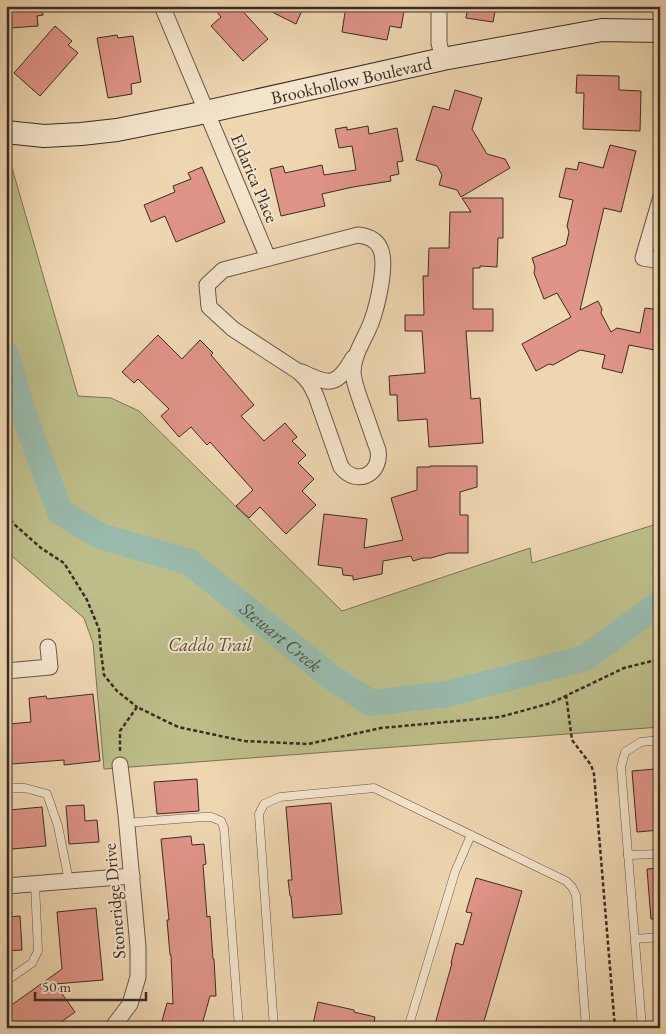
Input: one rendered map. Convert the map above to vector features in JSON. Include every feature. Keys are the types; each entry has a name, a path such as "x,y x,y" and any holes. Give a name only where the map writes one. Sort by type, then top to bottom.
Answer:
{"street":[{"name":"Eldarica Place","path":"162,6 268,258"},
{"path":"439,6 439,43 443,59"},
{"name":"Brookhollow Boulevard","path":"6,132 44,136 118,130 443,59 602,30 660,31"},
{"name":"Brookhollow Boulevard","path":"6,147 23,145 44,136"},
{"path":"660,200 643,258 660,261"},
{"path":"290,367 320,381 327,382 343,374 371,324 380,292 383,257 380,247 373,239 364,235 353,236 223,270 207,285 209,307 233,328 305,378 314,391 341,467 352,476 365,476 375,468 379,456 354,381 354,363 360,346"},
{"path":"6,671 50,667 48,647"},
{"name":"Stoneridge Drive","path":"112,1028 130,1004 138,977 138,947 132,876 120,765"},
{"path":"6,886 132,876"}],"lane":[{"path":"642,1028 621,767 626,752 641,742 660,740"},
{"path":"6,788 25,788 47,794 58,826 69,881"},
{"path":"274,1028 258,814 264,804 280,797 374,788 566,881 572,887 576,895 586,1028"},
{"path":"126,823 203,817 211,817 221,821 224,828 239,1028"},
{"path":"408,1028 455,872 471,835"},
{"path":"628,855 660,854"},
{"path":"6,981 32,962 38,951 35,884"},
{"path":"635,939 660,936"}],"path":[{"path":"6,515 41,548 64,563 87,600 99,629 104,675 117,691 137,707 178,727 244,741 308,744 381,728 500,717 551,703 624,668 660,659"},
{"path":"566,695 572,740 591,765 594,774 615,1028"},
{"path":"120,765 120,731 137,707"}],"green space":[{"name":"Caddo Trail","path":"10,161 78,396 111,398 139,411 342,611 530,548 532,563 660,523 660,727 104,769 93,643 84,618 6,551 6,162"}],"building":[{"path":"6,6 42,6 43,15 37,16 38,26 10,28 10,18 6,18"},
{"path":"212,6 238,6 268,39 243,61 211,26 221,17"},
{"path":"260,6 304,6 296,24"},
{"path":"346,6 392,6 392,9 404,11 401,28 390,26 387,40 342,32"},
{"path":"468,6 496,6 493,22 466,18"},
{"path":"55,26 72,41 68,45 78,53 40,96 14,73"},
{"path":"117,35 118,38 133,36 141,82 131,84 132,94 108,98 97,38"},
{"path":"577,75 619,76 619,90 641,91 640,131 583,129 584,93 576,93"},
{"path":"455,90 482,98 472,129 487,154 505,159 510,168 461,197 457,190 439,185 442,175 437,166 416,160 433,106 449,110"},
{"path":"368,126 369,134 397,128 403,161 397,162 399,174 390,176 391,181 322,194 325,206 281,216 270,169 283,166 285,173 322,165 324,175 356,170 352,146 339,148 335,129 347,127 347,130"},
{"path":"610,145 636,151 621,212 604,208 580,310 598,301 602,309 601,313 611,332 617,328 640,333 645,308 660,310 660,351 629,345 622,373 602,368 605,355 580,350 553,365 549,364 536,371 522,344 571,317 557,293 544,299 534,273 535,267 532,258 566,245 569,232 567,226 573,200 559,197 566,168 577,170 579,162 603,168"},
{"path":"202,167 225,222 176,242 165,216 151,222 144,205 175,192 173,186 191,179 188,173"},
{"path":"462,198 503,198 503,238 498,238 497,267 480,266 480,268 473,268 473,309 493,309 493,331 466,331 471,399 480,398 483,443 429,447 427,419 398,421 397,395 390,395 389,376 425,373 422,331 405,331 405,315 424,315 423,276 428,276 429,248 449,248 450,212 471,212"},
{"path":"158,335 182,359 200,340 213,353 211,355 254,405 241,416 264,441 285,423 297,437 292,441 306,455 298,463 314,479 302,491 316,505 286,534 260,507 249,518 236,506 253,490 210,442 207,445 191,427 179,437 161,416 169,409 138,379 134,383 122,372"},
{"path":"477,466 477,487 460,492 460,515 468,515 468,553 448,553 413,561 411,556 383,561 382,574 353,580 353,576 343,575 342,568 318,565 324,514 367,519 364,548 403,540 391,498 417,490 417,467"},
{"path":"93,694 100,761 64,765 64,760 12,764 9,724 31,722 29,698 46,696 47,699"},
{"path":"655,769 656,777 660,777 660,830 637,832 632,771"},
{"path":"197,779 199,811 157,814 154,782"},
{"path":"331,803 342,914 293,918 288,880 292,880 286,807"},
{"path":"84,805 85,821 97,820 99,842 69,844 66,806"},
{"path":"42,807 46,846 12,849 9,810"},
{"path":"191,836 192,845 204,844 206,864 203,865 207,917 210,916 216,996 210,996 201,1028 160,1028 167,1003 173,1004 167,920 169,920 161,839"},
{"path":"660,868 660,919 651,919 647,869"},
{"path":"476,878 522,891 482,1028 434,1028 456,943 463,945 472,913 466,912"},
{"path":"96,908 103,980 55,984 75,1012 53,1028 6,1028 6,996 13,1004 62,969 57,912"},
{"path":"20,916 22,950 6,951 6,917"},
{"path":"318,1002 375,1017 373,1028 312,1028"}],"waterway":[{"name":"Stewart Creek","path":"6,354 23,412 60,512 100,536 189,562 331,677 371,703 447,694 585,658 660,603"}]}
